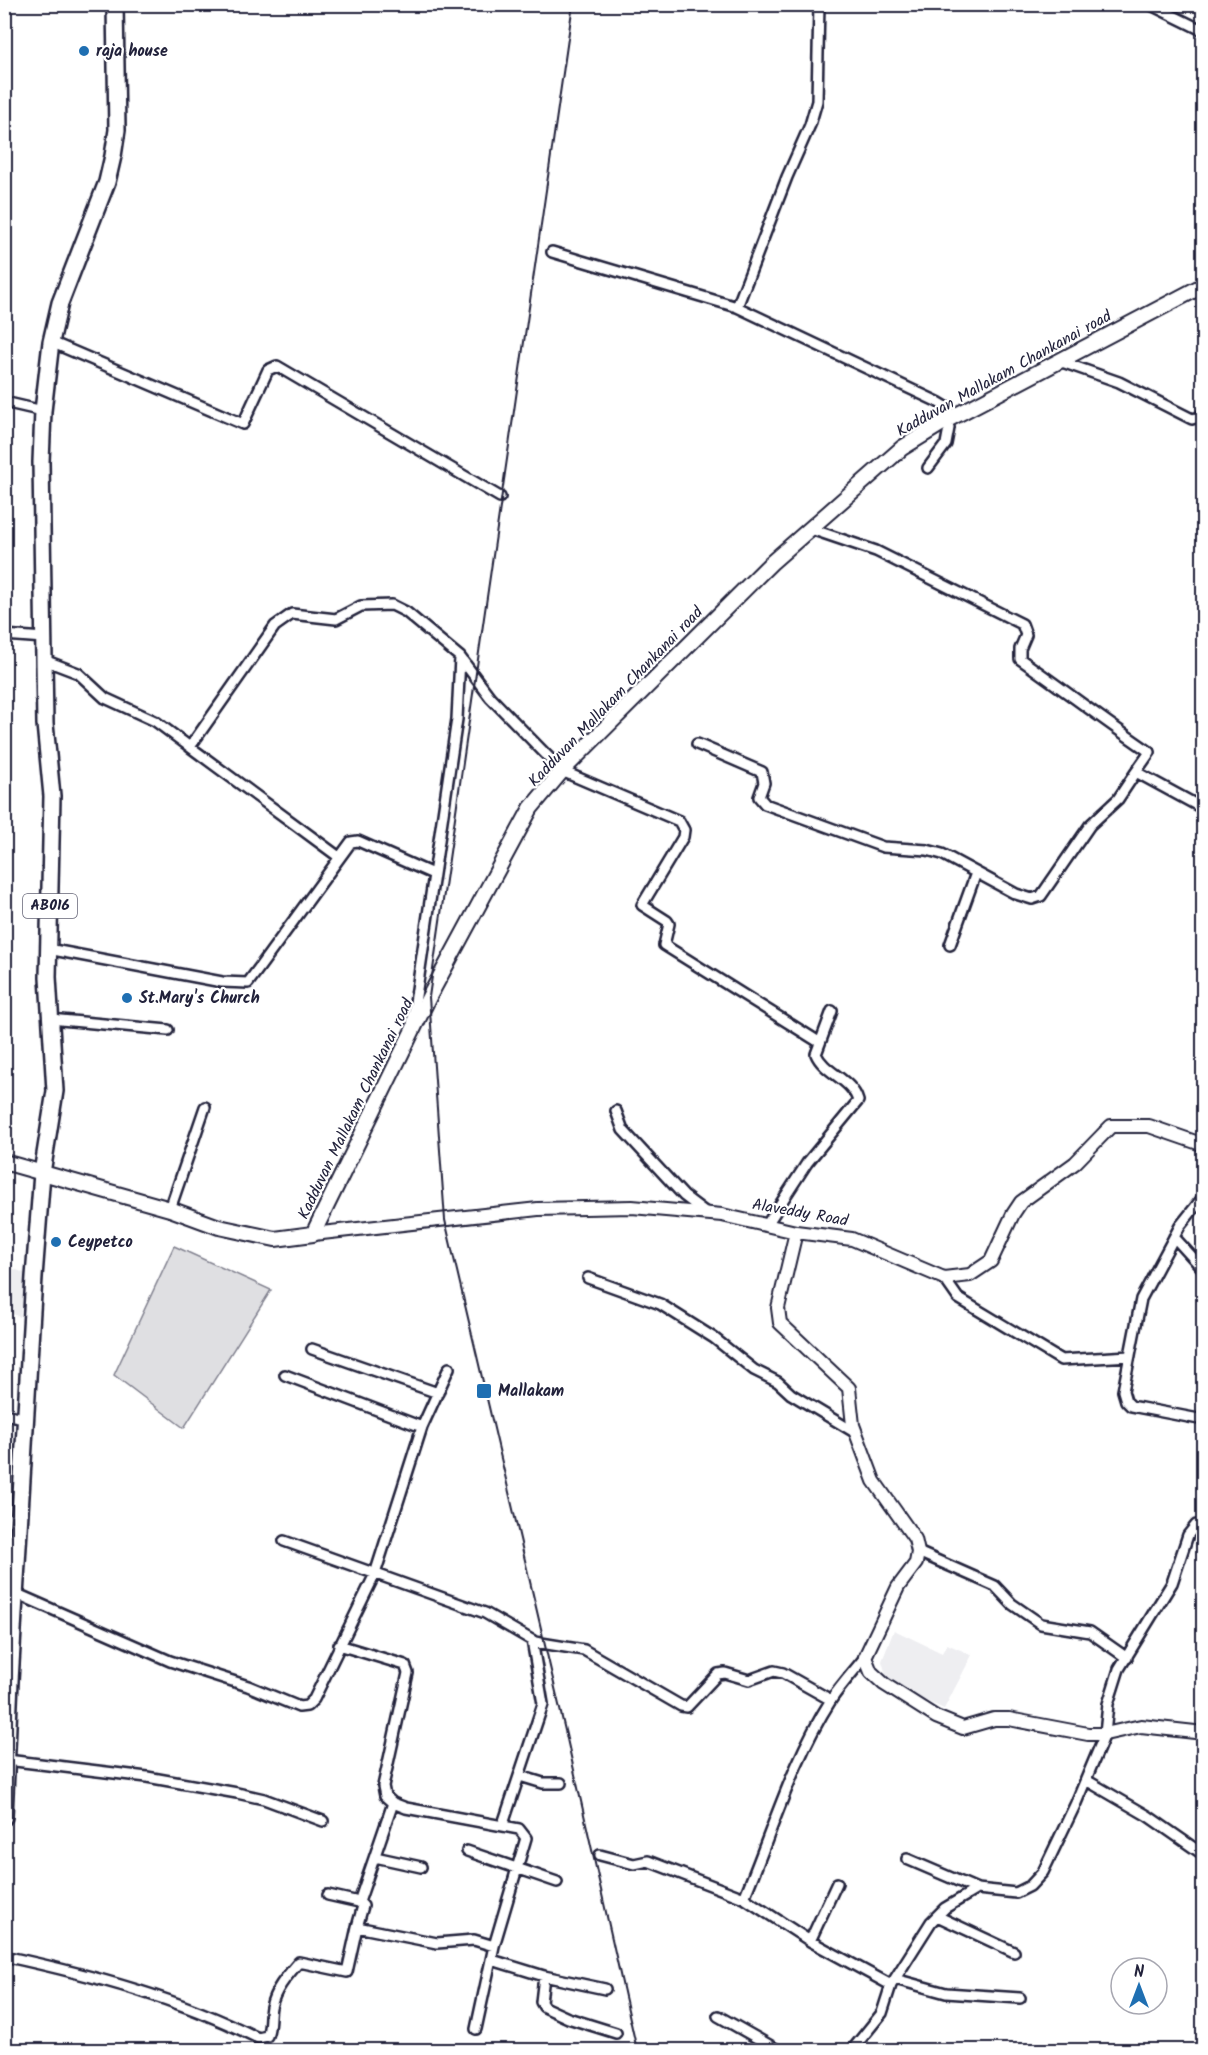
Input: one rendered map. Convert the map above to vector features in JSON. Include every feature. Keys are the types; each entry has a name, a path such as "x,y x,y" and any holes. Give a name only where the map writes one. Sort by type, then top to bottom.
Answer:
{"main road":[{"name":"AB016","path":"4,1817 24,1418 42,1173 55,1091 48,949 52,796 45,724 41,462 43,411 51,342 60,303 106,182 113,156 117,130 115,4"},
{"name":"Kadduvan Mallakam Chankanai road","path":"4,1162 170,1209 219,1227 275,1239 313,1234 409,1037 531,808 562,771 771,563 902,448 945,422 1203,285"}],"street":[{"path":"737,307 787,177 810,125 817,101 819,4"},
{"path":"1149,4 1203,31"},
{"path":"552,252 737,307 938,402 948,408 945,422 949,429 949,436 928,468"},
{"path":"51,342 243,424 268,370 277,366 501,497"},
{"path":"1059,361 1119,382 1192,419 1200,417 1203,411"},
{"path":"4,402 43,411"},
{"path":"697,744 762,772 764,783 759,796 765,804 883,847 927,850 942,854 1016,894 1032,899 1041,896 1090,825 1118,799 1150,752 1076,702 1064,690 1020,659 1020,649 1026,635 1022,624 876,550 811,529"},
{"path":"190,747 275,626 292,614 336,619 361,606 392,605 406,612 460,657 490,697 562,771 647,810 679,821 684,830 683,837 642,905 669,924 664,945 819,1042"},
{"path":"4,635 44,638"},
{"path":"409,1037 457,719 460,657"},
{"path":"44,660 78,673 105,698 155,721 339,857"},
{"path":"1136,772 1203,809"},
{"path":"48,949 222,982 248,983 351,842 358,841 434,874"},
{"path":"950,945 976,873"},
{"path":"766,1226 807,1163 858,1101 851,1087 819,1060 816,1054 832,1011"},
{"path":"50,1019 168,1030"},
{"path":"170,1209 205,1107"},
{"path":"616,1111 622,1130 684,1196 705,1212"},
{"path":"1130,1356 1078,1361 1061,1360 958,1298 944,1278 970,1275 991,1262 1017,1207 1075,1163 1111,1126 1149,1126 1203,1145"},
{"path":"1203,1196 1174,1237 1137,1309 1123,1391 1125,1401 1131,1406 1203,1420"},
{"name":"Alaveddy Road","path":"313,1234 538,1209 632,1207 705,1212 796,1232 852,1239 944,1278"},
{"path":"744,1898 767,1842 781,1799 831,1700 865,1657 898,1587 916,1563 918,1552 915,1539 874,1481 856,1433 849,1388 815,1359 780,1323 778,1308 796,1232"},
{"path":"1174,1237 1203,1270"},
{"path":"588,1278 660,1304 714,1338 754,1370 778,1382 791,1394 856,1433"},
{"path":"312,1349 438,1393"},
{"path":"15,1593 170,1661 248,1686 299,1707 307,1706 314,1698 375,1574 422,1427 449,1368"},
{"path":"285,1375 422,1427"},
{"path":"4,1414 24,1418"},
{"path":"907,1859 977,1889 1016,1893 1030,1886 1043,1872 1105,1734 1113,1685 1172,1583 1188,1535 1196,1525 1203,1525"},
{"path":"284,1541 485,1613 532,1640 584,1650 687,1707 718,1674 725,1673 749,1680 774,1671 783,1673 831,1700"},
{"path":"918,1552 995,1586 1012,1604 1041,1624 1090,1632 1127,1658"},
{"path":"503,1824 543,1704 532,1640"},
{"path":"339,1645 405,1665 408,1673 383,1786 385,1796 393,1803 406,1808 503,1824 519,1829 526,1838 494,1946 476,2029"},
{"path":"865,1657 871,1672 884,1684 936,1717 963,1728 994,1719 1009,1719 1105,1734 1141,1726 1203,1733"},
{"path":"7,1760 147,1777 237,1793 264,1799 323,1821"},
{"path":"520,1776 543,1783 561,1783"},
{"path":"1086,1780 1148,1816 1203,1854"},
{"path":"359,1902 393,1803"},
{"path":"467,1851 557,1882"},
{"path":"600,1855 634,1864 648,1861 744,1898 810,1941 893,1982 946,1993 1020,1998"},
{"path":"375,1857 421,1867"},
{"path":"810,1941 837,1883"},
{"path":"852,2050 882,2013 893,1982 937,1916 964,1894 977,1889"},
{"path":"4,1956 84,1973 157,1996 258,2038 267,2036 271,2025 271,2008 280,1985 299,1962 347,1972 363,1906 359,1902 328,1895"},
{"path":"937,1916 1014,1952"},
{"path":"357,1927 437,1943 474,1940 494,1946"},
{"path":"492,1960 544,1976 605,1989"},
{"path":"544,1976 541,2002 544,2007 568,2018 616,2033"},
{"path":"718,2016 778,2050"}],"shaded area":[{"path":"174,1246 271,1290 184,1428 114,1375"},
{"path":"4,1265 27,1274 20,1317 5,1311"},
{"path":"894,1630 942,1653 947,1644 972,1655 944,1709 898,1688 886,1675 882,1661"}],"railway":[{"path":"573,4 429,997 445,1220 567,1739 637,2050"}],"place":[{"name":"raja house","path":"84,51"},
{"name":"St.Mary's Church","path":"127,998"},
{"name":"Ceypetco","path":"56,1242"},
{"name":"Mallakam","path":"484,1391"}]}
